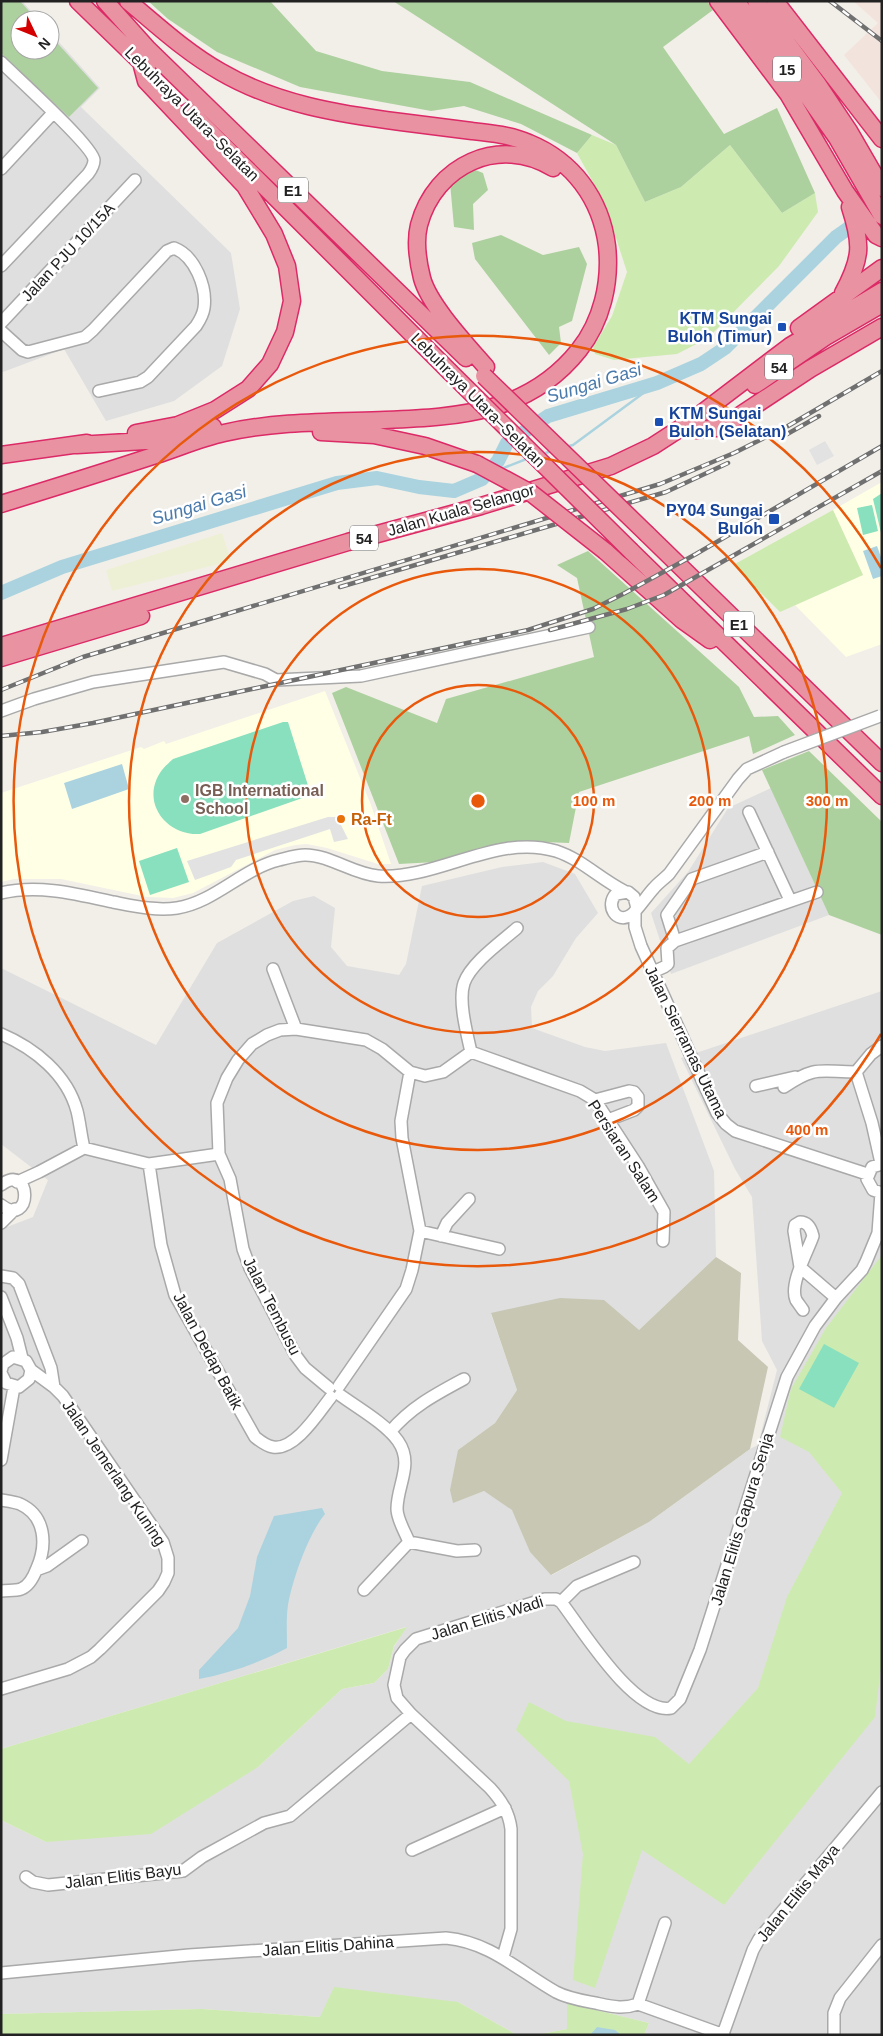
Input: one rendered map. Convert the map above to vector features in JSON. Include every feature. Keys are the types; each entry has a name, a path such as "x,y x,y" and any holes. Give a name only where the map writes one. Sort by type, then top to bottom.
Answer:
{"highway":[{"name":"Lebuhraya Utara–Selatan","path":"78,1 631,551 882,796"},
{"name":"Lebuhraya Utara–Selatan","path":"105,1 148,49 485,371 525,415 882,763"},
{"path":"1,504 223,433 283,424 434,418 473,413 510,402 550,380 570,361 586,341 595,323 605,292 608,270 606,243 599,214 582,182 556,158 528,142 504,135 360,117 302,105 263,91 222,73 180,44 128,1"},
{"path":"718,1 788,94 845,191 873,228 859,244 857,265 841,297"},
{"name":"15","path":"736,1 804,91 836,138 873,228"},
{"name":"15","path":"756,1 817,83 849,131 882,188"},
{"path":"775,1 882,139"},
{"path":"1,454 77,444 178,425 215,410 248,388 270,364 285,332 292,301 287,266 274,234 246,186 146,81 141,62"},
{"path":"77,444 162,440 202,429 252,419 465,407 496,401 543,374 568,348 579,334 586,320 597,282 597,244 590,216 579,195 566,178 554,168 535,158 505,153 476,159 450,175 432,194 419,226 418,256 423,280 439,310 485,371"},
{"path":"770,360 789,335 882,268"},
{"name":"Jalan Kuala Selangor","path":"1,646 348,542 481,506 611,466 653,446 690,422 770,360 820,326 882,290"},
{"name":"Jalan Kuala Selangor","path":"1,658 350,552 551,496 616,475 657,455 696,430 755,384 797,355 882,304"},
{"path":"696,430 716,428 739,416 810,369 882,327"},
{"path":"180,448 257,434 314,431 374,436 425,446 477,464 531,493 556,511 606,551 682,620 711,641 735,652"}],"street":[{"path":"1,266 88,174 93,167 94,160 88,149 53,113 3,68"},
{"path":"1,169 53,113"},
{"name":"Jalan PJU 10/15A","path":"1,323 135,180"},
{"path":"1,331 22,350 28,352 85,337 166,251 174,248 182,251 194,262 198,272 204,306 202,316 196,326 148,378 140,382 99,391"},
{"path":"1,711 34,699 93,682 224,662 265,674 276,680 361,676 589,627"},
{"path":"597,875 611,901 614,913 621,917 629,916 654,887 669,874 747,769 784,752 881,716"},
{"path":"749,812 790,900"},
{"path":"1,893 28,889 52,891 148,909 177,908 203,900 254,869 278,860 306,855 320,857 352,870 376,876 393,876 435,868 519,846 538,846 574,858 597,875 628,892 636,900 636,909"},
{"path":"675,941 667,915 692,879 768,852"},
{"path":"611,901 616,894 654,887"},
{"path":"653,972 668,964 667,948 675,941 817,892"},
{"name":"Jalan Sierramas Utama","path":"636,909 635,926 646,959"},
{"name":"Jalan Sierramas Utama","path":"621,917 653,972 718,1113 726,1124 735,1131 867,1174"},
{"path":"7,1181 40,1172 84,1148 149,1164 219,1154 216,1103 227,1078 238,1060 252,1044 280,1030 296,1029 366,1040 382,1049 410,1072 425,1076 443,1072 471,1052 462,992 464,984 474,967 517,928"},
{"path":"273,969 296,1029"},
{"path":"1,1034 36,1052 52,1066 77,1109 84,1148"},
{"path":"856,1072 871,1054 882,1046"},
{"name":"Persiaran Salam","path":"471,1052 580,1091 595,1100 638,1166 664,1212 663,1241"},
{"path":"756,1086 825,1070 856,1072"},
{"name":"Jalan Dedap Batik","path":"149,1164 161,1245 175,1295 255,1437 273,1447 288,1444 298,1437 335,1391 406,1289 420,1231 402,1138 401,1120 410,1072"},
{"path":"856,1072 872,1123 881,1163 872,1167 867,1174 870,1187 882,1193"},
{"path":"784,1087 802,1075"},
{"path":"595,1100 629,1092 634,1092 638,1097 638,1106 634,1110 608,1120"},
{"name":"Jalan Tembusu","path":"219,1154 230,1179 243,1249 250,1268 296,1356 305,1368 390,1432"},
{"path":"25,1191 40,1172"},
{"path":"1,1223 15,1209 20,1207 25,1200 24,1187 7,1181"},
{"name":"Jalan Elitis Gapura Senja","path":"561,1602 624,1684 651,1705 658,1708 671,1708 676,1704 684,1692 700,1650 787,1378 815,1326 836,1298 862,1270 872,1251 878,1233 882,1193"},
{"path":"441,1236 447,1223 469,1199"},
{"path":"1,1205 6,1209 15,1209"},
{"path":"420,1231 499,1249"},
{"path":"803,1310 795,1295 800,1267 836,1298"},
{"path":"1,1276 12,1278 19,1284 51,1368 49,1384 26,1383 14,1387 6,1383 3,1369 17,1338"},
{"path":"1,1297 17,1338 22,1358 31,1370 26,1383"},
{"path":"3,1369 22,1358"},
{"name":"Jalan Jemerlang Kuning","path":"1,1689 68,1669 91,1657 158,1591 168,1572 168,1558 163,1542 68,1404 49,1384 31,1370"},
{"path":"409,1542 397,1511 398,1493 405,1472 405,1461 399,1442 390,1432 409,1412 422,1402 464,1379"},
{"path":"1,1460 14,1387"},
{"path":"1,1500 20,1504 31,1512 39,1521 44,1534 42,1555 31,1580 21,1589 1,1591"},
{"path":"36,1570 47,1566 82,1541"},
{"path":"409,1542 457,1551 475,1550"},
{"path":"364,1590 409,1542"},
{"name":"Jalan Elitis Wadi","path":"505,1808 500,1798 411,1714 397,1698 394,1685 400,1657 410,1644 416,1640 545,1599 556,1599 561,1602 577,1586 634,1562"},
{"name":"Jalan Elitis Bayu","path":"26,1877 33,1882 48,1885 183,1871 202,1857 264,1823 290,1816 411,1714"},
{"name":"Jalan Elitis Maya","path":"724,2035 753,1950 759,1939 882,1792"},
{"path":"412,1850 505,1808 511,1829 511,1929 503,1957"},
{"path":"665,1923 638,2004 724,2035"},
{"name":"Jalan Elitis Dahina","path":"1,1973 189,1955 446,1938 463,1940 503,1957 563,1995 620,2008 638,2004"},
{"path":"834,2035 834,2013 840,1998 882,1945"}],"shaded area":[{"path":"1,1 22,1 30,10 10,10 10,60 60,60 60,43 100,88 81,107 231,253 240,309 222,366 174,401 106,421 64,349 3,372 1,370"},
{"path":"853,1 882,1 882,103 844,55 878,23"},
{"path":"825,441 834,456 817,465 809,450"},
{"path":"882,482 882,644 846,657 795,605 863,575 833,510"},
{"path":"222,533 231,561 112,591 106,570"},
{"name":"IGB International School","path":"325,691 371,805 391,864 378,864 327,848 307,844 295,845 275,850 193,893 173,898 147,897 61,879 14,879 1,882 1,793 141,747 144,749 164,741 166,744"},
{"path":"771,788 829,915 671,974 651,913 688,872 728,808"},
{"path":"328,817 337,817 348,839 334,842 330,829 236,860 231,867 195,880 187,861"},
{"path":"543,862 575,874 598,913 576,938 553,976 538,991 531,1007 532,1028 585,1047 605,1051 666,1043 714,1171 716,1257 639,1330 491,1314 517,1390 495,1423 458,1450 453,1502 484,1491 513,1510 530,1552 552,1575 649,1522 758,1445 777,1370 762,1341 752,1197 735,1169 681,1058 882,991 882,2035 644,2035 649,2023 567,2003 567,2029 536,2035 517,2035 458,2002 320,2017 202,2009 1,2014 1,1820 46,1842 258,1767 342,1689 374,1683 388,1669 394,1647 406,1627 1,1749 1,1222 7,1227 33,1217 48,1180 1,1144 1,968 156,1045 217,943 293,901 314,896 335,908 331,947 347,966 399,975 406,964 422,886 502,867"},
{"path":"716,1257 741,1273 738,1340 768,1367 750,1449 649,1522 551,1575 530,1552 512,1510 484,1491 453,1503 450,1490 458,1450 495,1423 517,1390 491,1313 560,1298 604,1300 639,1330"}],"green space":[{"path":"1,1 20,1 28,10 10,10 10,60 60,60 60,46 98,88 69,117 1,53"},
{"path":"148,1 270,1 316,51 382,71 470,82 592,135 577,153 521,124 464,106 431,111 300,87 217,52 168,19"},
{"path":"393,1 707,1 713,10 663,47 724,134 777,108 815,193 782,213 730,145 681,187 645,202 616,145"},
{"path":"592,135 616,145 645,202 681,187 730,145 782,213 815,193 818,212 779,266 708,338 677,354 614,360 595,354 593,347 612,316 627,272 605,204 577,153"},
{"path":"473,169 483,173 488,190 473,204 474,230 454,227 450,183"},
{"path":"501,235 543,255 579,247 587,264 572,321 559,327 561,343 549,355 475,259 472,243"},
{"path":"882,493 882,537 873,499"},
{"path":"872,505 878,531 863,535 857,508"},
{"path":"833,510 863,575 780,612 733,565"},
{"path":"588,551 739,687 754,717 778,716 795,735 753,754 749,736 579,792 569,843 542,842 479,848 436,862 399,864 332,693 346,687 437,723 446,699 594,657 577,578 557,565"},
{"path":"283,722 288,722 311,795 200,834 176,829 167,823 155,804 153,793 162,770 173,759"},
{"path":"809,751 882,822 882,935 829,915 762,770"},
{"path":"177,848 189,882 150,895 139,861"},
{"path":"882,1255 882,1658 875,1717 724,1905 642,1850 595,1988 573,1980 583,1854 569,1781 516,1730 529,1702 566,1721 655,1737 689,1764 758,1688 787,1597 842,1493 809,1452 780,1437 791,1389 826,1328"},
{"path":"824,1344 859,1363 834,1408 799,1389"},
{"path":"407,1627 394,1646 388,1669 374,1683 342,1689 258,1767 151,1834 46,1842 1,1820 1,1749"},
{"path":"334,1987 458,2002 517,2035 1,2035 1,2014 202,2009 320,2017"},
{"path":"567,2003 649,2023 644,2035 536,2035 567,2029"}],"water":[{"path":"877,546 882,560 882,576 873,579 863,551"},
{"path":"122,764 129,789 72,809 64,783"},
{"path":"322,1508 325,1514 307,1545 290,1594 287,1616 287,1648 244,1667 199,1679 199,1670 238,1628 250,1596 257,1557 274,1516"},
{"path":"597,2027 615,2030 621,2035 590,2035"}],"waterway":[{"name":"Sungai Gasi","path":"1,593 62,567 337,483 377,478 419,487 454,491 482,479 498,461 507,443 548,416 657,383 701,364 725,348 836,237 863,218"},
{"path":"565,447 573,445 657,383"},
{"path":"541,454 553,451"},
{"path":"501,469 529,458"}],"railway":[{"path":"830,1 882,41"},
{"path":"1,690 83,657 660,484 734,453 788,426 882,371"},
{"path":"782,437 819,416"},
{"path":"1,736 42,732 93,723 528,630 593,609 696,554 882,446"},
{"path":"340,587 666,492 728,463"},
{"path":"550,630 627,609 664,595 882,471"}],"place":[{"name":"KTM Sungai Buloh (Timur)","path":"782,327"},
{"name":"KTM Sungai Buloh (Selatan)","path":"659,422"},
{"name":"PY04 Sungai Buloh","path":"774,519"},
{"name":"IGB International School","path":"185,799"},
{"name":"Ra-Ft","path":"341,819"}]}
